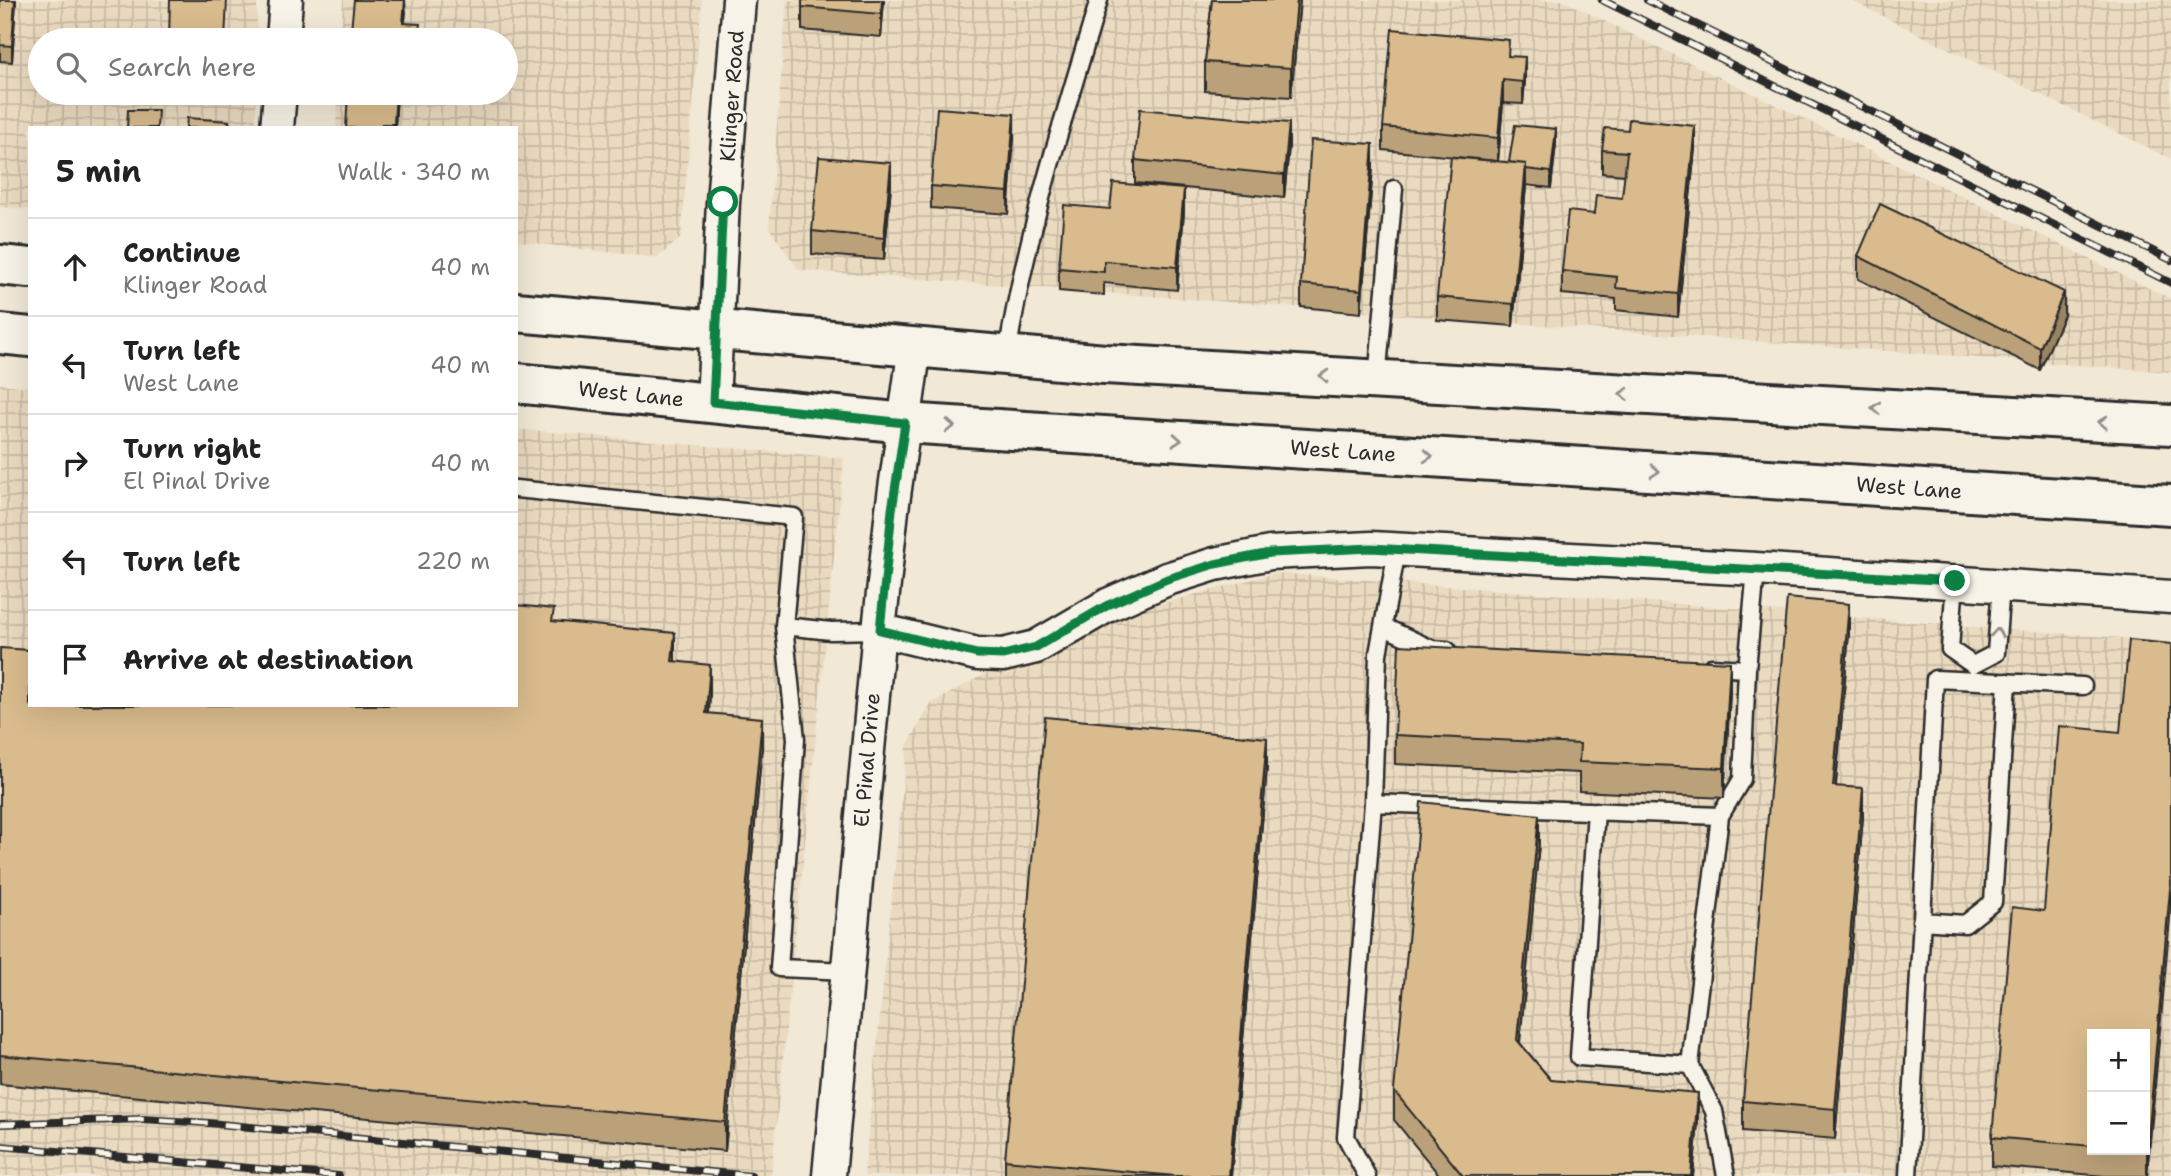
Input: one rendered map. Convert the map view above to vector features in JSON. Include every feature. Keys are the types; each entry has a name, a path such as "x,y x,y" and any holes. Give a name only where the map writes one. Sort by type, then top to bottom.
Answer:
{"main road":[{"path":"0,265 28,268"},
{"path":"518,312 1105,364 2171,425"},
{"path":"0,334 28,337"},
{"name":"West Lane","path":"518,383 905,423 2171,505"}],"street":[{"path":"284,28 286,0"},
{"name":"Klinger Road","path":"713,402 723,202 739,0"},
{"path":"277,126 279,105"},
{"name":"El Pinal Drive","path":"829,1176 892,510 915,346"},
{"path":"880,630 977,654 1003,655 1036,647 1108,605 1167,579 1215,564 1270,553 1371,548 1955,581 2171,597"}],"lane":[{"path":"1007,355 1017,293 1041,193 1099,0"},
{"path":"1377,380 1394,190"},
{"path":"518,489 794,517 784,626 796,739 779,968 848,971"},
{"path":"1367,1176 1346,1137 1373,803 1378,654 1396,550"},
{"path":"1726,1176 1714,1111 1690,1065 1720,816 1742,779 1747,669 1756,569"},
{"path":"1955,581 1950,649 1973,673"},
{"path":"1973,673 1996,653 2001,585"},
{"path":"784,626 831,631 880,630"},
{"path":"1384,627 1432,649 1460,650"},
{"path":"1692,666 1747,669"},
{"path":"1908,1176 1935,679 1973,673 2007,682 2083,686"},
{"path":"1921,921 1965,924 1993,902 2007,682"},
{"path":"1373,803 1720,816"},
{"path":"1596,811 1579,1057 1690,1065"}],"shaded area":[{"path":"0,0 257,0 257,28 28,28 28,105 256,105 256,126 28,126 28,209 0,207"},
{"path":"343,0 702,0 681,238 657,258 518,241 518,126 336,126 337,105 518,105 518,28 342,28"},
{"path":"787,0 1562,0 2171,299 2171,372 799,270 769,228"},
{"path":"1850,0 2171,0 2171,159"},
{"path":"0,384 28,387 28,707 518,707 518,429 844,458 771,1176 0,1176"},
{"path":"1276,573 2160,641 2171,660 2171,1176 864,1176 907,746 931,704 1063,630"}],"building":[{"path":"0,0 15,0 12,46 0,45"},
{"path":"170,0 227,0 226,28 169,28"},
{"path":"354,0 405,0 403,23 420,24 420,28 351,28"},
{"path":"802,0 882,0 881,14 802,7"},
{"path":"1212,0 1297,0 1291,68 1205,62"},
{"path":"1392,29 1509,40 1508,56 1525,57 1523,82 1503,80 1498,138 1383,127"},
{"path":"347,105 395,105 394,124 346,126"},
{"path":"937,108 1014,114 1008,192 931,186"},
{"path":"1140,109 1289,123 1284,175 1135,160"},
{"path":"128,110 158,110 157,126 127,126"},
{"path":"187,118 229,121 229,126 186,126"},
{"path":"1629,119 1695,126 1678,294 1616,288 1617,277 1562,271 1568,211 1594,214 1596,195 1622,198 1627,152 1602,150 1605,128 1628,130"},
{"path":"1515,125 1556,129 1551,172 1526,169 1526,164 1509,162"},
{"path":"1311,140 1373,144 1361,290 1301,284"},
{"path":"819,157 891,163 884,238 812,231"},
{"path":"1451,157 1526,164 1513,304 1437,297"},
{"path":"1113,183 1184,189 1177,267 1104,261 1104,272 1059,268 1064,205 1110,209"},
{"path":"1880,204 2064,292 2040,348 1858,256"},
{"path":"1787,598 1849,604 1833,786 1863,788 1835,1109 1743,1101"},
{"path":"518,605 554,609 552,621 675,633 672,661 710,665 706,713 762,718 725,1122 0,1055 0,648 28,650 28,707 518,707"},
{"path":"2129,640 2171,644 2171,878 2150,1116 2150,1029 2087,1029 2087,1146 1992,1137 2012,907 2044,911 2059,726 2120,732"},
{"path":"1399,645 1730,662 1724,768 1579,762 1580,744 1395,735"},
{"path":"1045,717 1267,738 1229,1176 1175,1176 1005,1160"},
{"path":"1421,802 1539,815 1517,1040 1551,1080 1698,1093 1691,1176 1463,1176 1394,1091"}],"railway":[{"path":"1602,0 2171,283"},
{"path":"1647,0 2171,260"},
{"path":"0,1124 142,1119 209,1123 751,1176"},
{"path":"0,1146 339,1176"}],"route":[{"path":"723,202 713,402 905,423 892,510 880,630 977,654 1003,655 1036,647 1108,605 1167,579 1215,564 1270,553 1371,548 1955,581"}]}
